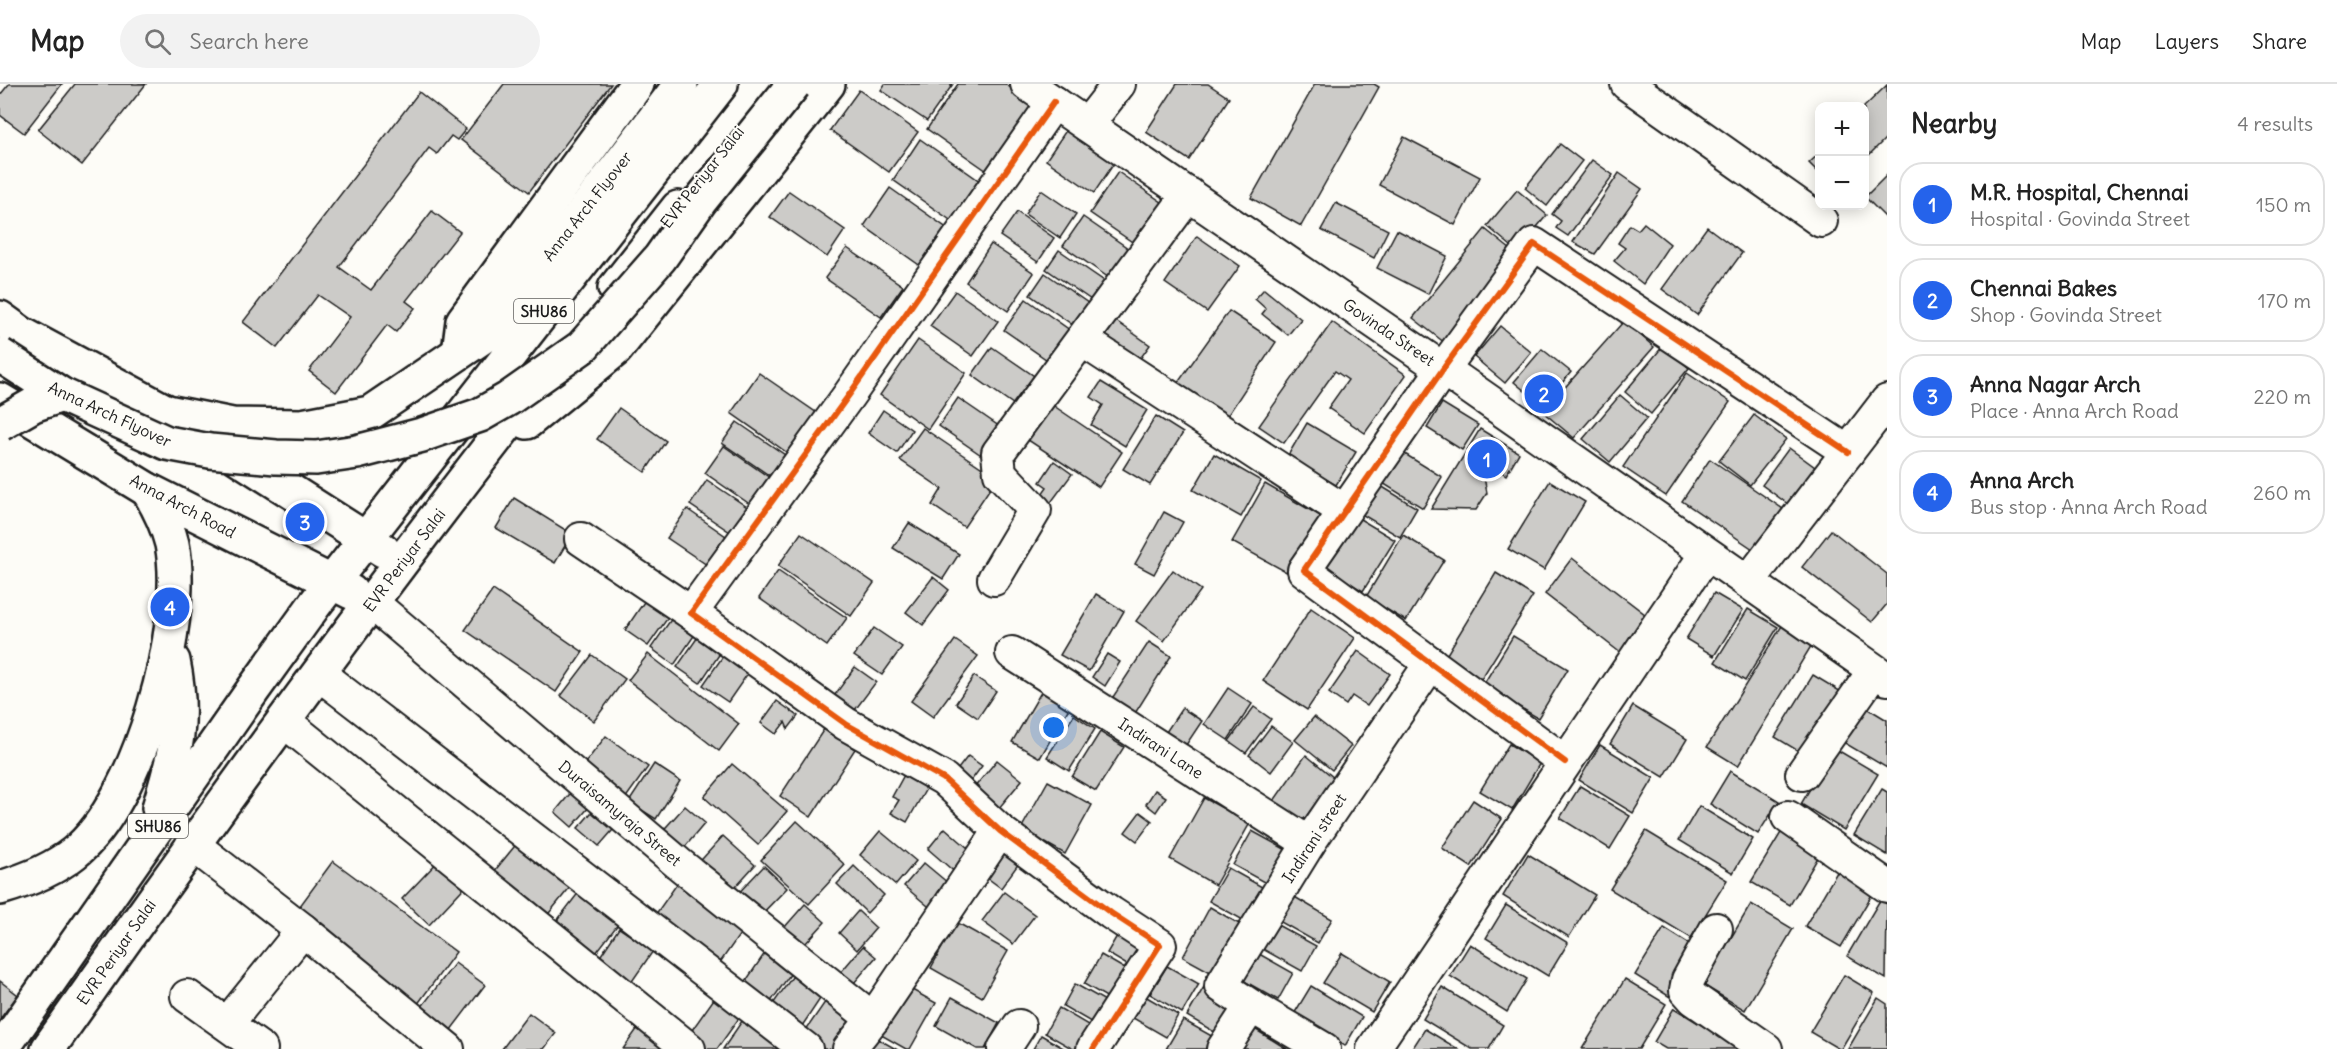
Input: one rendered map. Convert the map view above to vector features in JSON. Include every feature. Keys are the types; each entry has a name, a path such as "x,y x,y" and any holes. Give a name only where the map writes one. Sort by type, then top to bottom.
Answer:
{"main road":[{"path":"167,412 232,425 302,426 370,412 459,352 463,321 638,84"},
{"name":"Anna Arch Flyover","path":"459,352 503,316 681,84"},
{"name":"SHU86","path":"2,1049 253,690 332,583 721,84"},
{"name":"EVR Periyar Salai","path":"48,1049 192,844 479,460 776,84"},
{"name":"Anna Arch Flyover","path":"7,336 62,395 167,443 210,451 276,458 316,458 357,452 422,435 480,415 508,399 582,347 660,258 700,201 794,84"},
{"path":"479,460 616,350 828,84"},
{"path":"492,376 503,316"},
{"path":"0,367 7,336 96,375 167,412 402,563"},
{"path":"62,438 96,375"},
{"path":"0,424 33,405 62,395"},
{"name":"Anna Arch Road","path":"0,400 148,490 372,603"},
{"path":"0,888 24,881 74,854 113,809 127,783 160,686 170,645 174,569 172,545 165,519 148,490"},
{"path":"151,835 174,760 179,732 178,685 170,645"}],"street":[{"name":"Govinda Street","path":"1028,84 1443,369 1880,675"},
{"path":"1087,125 1119,84"},
{"path":"1627,84 1821,221"},
{"path":"691,613 849,395 1054,102"},
{"path":"994,579 1035,510 1000,473 998,453 1189,194"},
{"path":"1565,762 1304,570 1443,369 1534,244 1848,452"},
{"path":"1082,340 1344,511"},
{"path":"1748,582 1887,401"},
{"path":"581,538 691,613 846,724 944,779 1000,831 1112,914 1160,945 1093,1049"},
{"path":"1373,1049 1706,555"},
{"name":"Duraisamyraja Street","path":"372,603 678,863 873,1019"},
{"name":"Indirani Lane","path":"1012,653 1309,843"},
{"name":"Indirani street","path":"1324,1049 1221,986 1309,843 1431,663"},
{"path":"319,674 806,1049"},
{"path":"1803,774 1880,675"},
{"path":"284,721 689,1049"},
{"path":"1788,817 1887,886"},
{"path":"849,1049 873,1019 1000,831"},
{"path":"192,844 303,930 448,1049"},
{"path":"1716,929 1688,980 1686,990 1694,999 1766,1049"},
{"path":"187,996 240,1039 303,930"},
{"path":"1223,1049 1251,1006"}],"building":[{"path":"9,84 62,84 24,133 0,115 0,95"},
{"path":"75,84 146,84 82,165 38,130"},
{"path":"504,84 611,84 529,192 461,140"},
{"path":"885,84 953,84 927,121 881,90"},
{"path":"958,84 1005,84 1037,106 990,173 927,129"},
{"path":"1177,84 1208,84 1229,98 1189,160 1146,132"},
{"path":"1315,84 1374,84 1379,87 1301,226 1251,198"},
{"path":"1887,85 1887,137 1869,155 1869,102"},
{"path":"859,90 918,132 889,172 830,130"},
{"path":"419,92 466,129 457,140 451,136 437,154 429,148 339,267 371,290 432,211 460,232 406,301 415,308 396,332 387,325 336,392 309,371 350,317 318,295 277,348 243,322"},
{"path":"1067,129 1115,162 1094,193 1046,160"},
{"path":"1404,137 1480,177 1455,225 1379,185"},
{"path":"920,139 984,184 956,224 893,180"},
{"path":"1560,144 1582,161 1547,206 1525,188"},
{"path":"1815,158 1815,169 1809,163"},
{"path":"1592,160 1613,175 1568,236 1556,228 1561,221 1552,214"},
{"path":"1118,172 1169,207 1141,248 1090,213"},
{"path":"1619,173 1642,189 1595,254 1573,242"},
{"path":"1887,175 1887,219 1869,201 1869,193"},
{"path":"890,188 948,229 922,267 864,226"},
{"path":"1041,190 1076,214 1060,238 1025,214"},
{"path":"1517,190 1547,215 1517,251 1487,226"},
{"path":"789,191 845,230 827,257 770,217"},
{"path":"1336,203 1388,230 1374,258 1321,230"},
{"path":"1017,212 1054,238 1038,262 1000,236"},
{"path":"1083,217 1135,253 1115,282 1063,246"},
{"path":"1644,223 1670,244 1643,284 1614,261 1625,248 1618,243 1630,225 1638,230"},
{"path":"1707,227 1742,253 1697,315 1662,289"},
{"path":"1485,229 1516,254 1445,343 1413,318"},
{"path":"1397,230 1447,256 1428,294 1377,268"},
{"path":"1197,236 1240,266 1207,312 1165,283"},
{"path":"991,244 1034,273 1008,311 966,282"},
{"path":"847,248 903,286 881,317 825,278"},
{"path":"1059,250 1110,285 1097,304 1046,269"},
{"path":"1045,273 1095,308 1080,330 1030,295"},
{"path":"1264,289 1301,319 1288,335 1262,314 1266,309 1255,299"},
{"path":"955,291 998,321 973,356 930,326"},
{"path":"1026,299 1074,333 1053,364 1004,330"},
{"path":"1229,311 1276,342 1226,418 1177,384"},
{"path":"1116,321 1150,345 1134,367 1101,343"},
{"path":"1624,321 1654,347 1574,438 1543,412"},
{"path":"1332,322 1406,375 1365,433 1328,408 1348,380 1335,371 1284,443 1259,426"},
{"path":"1500,326 1531,352 1505,383 1474,357"},
{"path":"918,340 966,373 928,429 880,395"},
{"path":"1663,346 1689,368 1651,414 1625,392"},
{"path":"992,347 1040,380 1020,409 972,375"},
{"path":"1542,349 1571,372 1543,406 1514,382"},
{"path":"759,373 817,413 789,454 731,413"},
{"path":"1687,373 1730,402 1666,496 1623,467"},
{"path":"1101,382 1147,410 1125,446 1091,425 1103,405 1091,397"},
{"path":"1620,395 1647,418 1610,462 1583,439"},
{"path":"958,398 1006,431 987,459 939,426"},
{"path":"1048,402 1122,452 1099,487 1025,438"},
{"path":"1442,403 1478,425 1462,450 1427,428"},
{"path":"619,408 666,441 645,472 597,439"},
{"path":"883,410 912,430 897,453 868,433"},
{"path":"1754,415 1786,439 1750,485 1719,461"},
{"path":"1156,416 1183,433 1150,485 1123,469"},
{"path":"737,422 788,457 773,478 722,443"},
{"path":"1307,423 1356,452 1336,485 1287,457"},
{"path":"923,428 997,478 964,527 932,505 942,489 900,460"},
{"path":"1480,429 1519,453 1506,475 1494,467 1484,477 1487,493 1476,510 1431,509"},
{"path":"724,446 773,480 754,507 705,473"},
{"path":"1789,448 1819,470 1792,507 1762,485"},
{"path":"1400,451 1442,477 1423,508 1381,482"},
{"path":"1214,454 1261,481 1241,517 1193,490"},
{"path":"1710,459 1783,509 1756,551 1682,501"},
{"path":"1054,461 1072,474 1049,505 1039,498 1047,487 1040,482"},
{"path":"707,480 753,511 736,536 690,505"},
{"path":"1550,481 1585,502 1544,570 1508,549"},
{"path":"1376,483 1417,508 1400,537 1358,512"},
{"path":"1265,484 1322,517 1290,574 1232,542"},
{"path":"514,498 572,534 555,563 496,528"},
{"path":"687,509 733,541 713,569 667,538"},
{"path":"1164,512 1183,522 1154,574 1135,564"},
{"path":"1355,516 1395,540 1363,591 1324,567"},
{"path":"909,523 959,554 943,579 893,548"},
{"path":"1831,530 1887,574 1887,604 1872,622 1802,567"},
{"path":"801,533 874,583 851,616 778,566"},
{"path":"1403,535 1444,560 1406,621 1366,597"},
{"path":"1572,558 1650,618 1622,654 1545,594"},
{"path":"1173,570 1201,590 1164,641 1136,621"},
{"path":"778,571 847,618 827,646 759,598"},
{"path":"1496,573 1533,596 1480,681 1444,659"},
{"path":"933,577 949,590 923,625 906,612"},
{"path":"493,590 583,652 556,692 465,630"},
{"path":"650,593 674,609 648,646 625,630"},
{"path":"1714,593 1743,610 1714,656 1686,639"},
{"path":"1096,594 1124,611 1089,671 1060,655"},
{"path":"1311,608 1355,638 1307,710 1263,681"},
{"path":"1748,609 1778,627 1745,681 1715,662"},
{"path":"677,611 700,627 674,665 651,648"},
{"path":"1783,624 1813,643 1738,766 1707,747"},
{"path":"874,628 902,647 882,675 854,656"},
{"path":"702,631 725,646 700,683 677,667"},
{"path":"1513,636 1568,669 1538,718 1483,685"},
{"path":"955,640 978,656 933,717 911,701"},
{"path":"1149,642 1171,656 1134,715 1111,700"},
{"path":"728,649 753,666 728,702 703,685"},
{"path":"1358,651 1390,674 1367,706 1352,696 1346,705 1329,693"},
{"path":"648,654 739,724 719,751 628,680"},
{"path":"1107,654 1120,662 1105,686 1092,677"},
{"path":"592,655 625,679 594,721 561,696"},
{"path":"855,667 876,682 849,718 829,703"},
{"path":"1813,675 1848,696 1810,758 1775,737"},
{"path":"974,676 996,691 978,718 956,703"},
{"path":"1044,687 1072,703 1040,758 1012,742"},
{"path":"1228,688 1252,704 1228,740 1204,724"},
{"path":"777,701 798,716 788,729 785,722 776,734 761,723"},
{"path":"1633,706 1687,739 1664,777 1610,744"},
{"path":"1864,706 1887,720 1887,768 1843,742"},
{"path":"1254,707 1271,719 1246,753 1229,741"},
{"path":"1182,708 1202,721 1184,748 1164,735"},
{"path":"1074,715 1095,729 1069,771 1047,757"},
{"path":"1314,717 1351,746 1332,770 1295,740"},
{"path":"1271,726 1293,742 1271,772 1249,755"},
{"path":"824,729 855,749 811,817 780,796"},
{"path":"1100,732 1124,747 1096,791 1072,777"},
{"path":"606,736 648,767 625,799 582,767"},
{"path":"1509,744 1540,763 1512,810 1480,791"},
{"path":"1600,745 1654,778 1633,813 1579,780"},
{"path":"1834,748 1878,774 1844,830 1801,804"},
{"path":"1306,755 1334,778 1300,825 1271,805"},
{"path":"968,756 982,766 965,789 951,778"},
{"path":"997,760 1022,780 994,814 969,794"},
{"path":"654,764 680,781 656,819 629,802"},
{"path":"732,764 787,811 758,845 704,797"},
{"path":"1730,771 1779,801 1758,834 1710,804"},
{"path":"904,775 927,787 907,822 891,813 899,800 892,797"},
{"path":"1048,781 1092,805 1065,854 1021,829"},
{"path":"578,784 596,799 572,827 555,812"},
{"path":"1580,786 1630,816 1610,849 1560,818"},
{"path":"1882,789 1887,792 1887,855 1854,835"},
{"path":"1155,790 1166,797 1156,812 1146,804"},
{"path":"605,797 626,815 599,846 578,828"},
{"path":"1204,798 1250,823 1215,885 1170,859"},
{"path":"1473,800 1502,819 1471,867 1442,848"},
{"path":"685,806 705,823 679,854 658,836"},
{"path":"1699,806 1753,839 1733,873 1679,840"},
{"path":"1140,812 1152,821 1137,841 1125,832"},
{"path":"797,821 845,865 809,904 761,860"},
{"path":"1785,826 1823,849 1790,905 1751,882"},
{"path":"945,828 976,855 958,875 928,849"},
{"path":"880,831 916,861 896,885 860,855"},
{"path":"1252,831 1292,853 1273,887 1233,865"},
{"path":"1646,831 1727,880 1691,938 1610,889"},
{"path":"723,836 755,865 724,899 693,869"},
{"path":"518,842 571,886 541,923 488,879"},
{"path":"1004,845 1022,859 1001,888 982,874"},
{"path":"445,854 472,879 429,925 402,899"},
{"path":"1528,854 1595,895 1569,937 1503,896"},
{"path":"333,861 456,952 417,1005 294,914"},
{"path":"924,863 954,888 934,911 904,886"},
{"path":"764,866 787,888 752,924 730,902"},
{"path":"854,866 884,895 867,913 837,884"},
{"path":"1228,868 1271,892 1252,925 1209,901"},
{"path":"1837,872 1873,893 1841,947 1805,926"},
{"path":"679,881 745,927 719,964 653,918"},
{"path":"579,892 619,923 589,962 549,931"},
{"path":"1004,892 1035,915 1013,944 982,921"},
{"path":"1293,896 1332,919 1318,943 1279,921"},
{"path":"1880,900 1887,904 1886,979 1847,956"},
{"path":"805,904 825,922 795,955 776,937"},
{"path":"1751,904 1793,929 1745,1010 1703,985"},
{"path":"1506,905 1568,943 1548,976 1486,938"},
{"path":"1210,907 1241,925 1214,974 1183,957"},
{"path":"858,911 876,928 857,950 839,933"},
{"path":"956,922 1008,951 982,997 931,968"},
{"path":"1272,922 1316,946 1302,971 1259,947"},
{"path":"619,928 653,951 626,990 593,967"},
{"path":"1664,928 1699,950 1670,997 1635,975"},
{"path":"1121,929 1151,947 1137,971 1107,953"},
{"path":"1470,944 1527,979 1507,1012 1450,976"},
{"path":"863,946 876,957 854,983 841,972"},
{"path":"769,947 796,966 763,1013 737,994"},
{"path":"1252,950 1293,973 1278,1000 1237,977"},
{"path":"1342,953 1390,982 1372,1012 1323,983"},
{"path":"1101,955 1132,973 1115,1002 1084,984"},
{"path":"455,963 485,985 444,1039 414,1017"},
{"path":"1167,966 1199,984 1182,1013 1150,994"},
{"path":"797,970 826,990 796,1035 766,1014"},
{"path":"1844,975 1874,993 1839,1049 1810,1032"},
{"path":"1625,979 1666,1004 1639,1049 1582,1049"},
{"path":"0,981 18,995 0,1019"},
{"path":"1075,984 1109,1003 1096,1025 1063,1006"},
{"path":"903,985 936,1003 910,1049 876,1032"},
{"path":"1205,985 1241,1006 1223,1037 1187,1016"},
{"path":"1311,986 1362,1017 1345,1046 1294,1014"},
{"path":"1442,987 1503,1025 1489,1049 1472,1049 1423,1019"},
{"path":"832,992 865,1015 841,1049 811,1049 799,1040"},
{"path":"716,996 742,1014 717,1049 705,1049 687,1037"},
{"path":"1145,996 1178,1015 1166,1037 1133,1018"},
{"path":"952,997 999,1023 985,1049 977,1049 936,1026"},
{"path":"1878,998 1887,1004 1887,1049 1848,1049"},
{"path":"1059,1008 1095,1029 1084,1049 1073,1049 1045,1033"},
{"path":"1674,1008 1740,1049 1666,1049 1654,1042"},
{"path":"529,1013 556,1033 544,1049 502,1049"},
{"path":"744,1018 783,1045 780,1049 723,1049"},
{"path":"1183,1020 1217,1039 1211,1049 1166,1049"},
{"path":"640,1025 675,1049 623,1049"},
{"path":"1253,1028 1287,1049 1240,1049"},
{"path":"1425,1029 1458,1049 1412,1049"},
{"path":"871,1035 896,1049 863,1049"},
{"path":"1041,1035 1065,1049 1033,1049"}],"cycle path":[{"path":"1054,102 849,395 691,613 846,724 944,779 1000,831 1111,913 1160,945 1093,1049"},
{"path":"1565,762 1304,570 1443,369 1534,244 1848,452"}],"place":[{"name":"Chennai Bakes","path":"1544,394"},
{"name":"M.R. Hospital, Chennai","path":"1487,459"},
{"name":"Anna Nagar Arch","path":"305,522"},
{"name":"Anna Arch","path":"170,607"}]}
